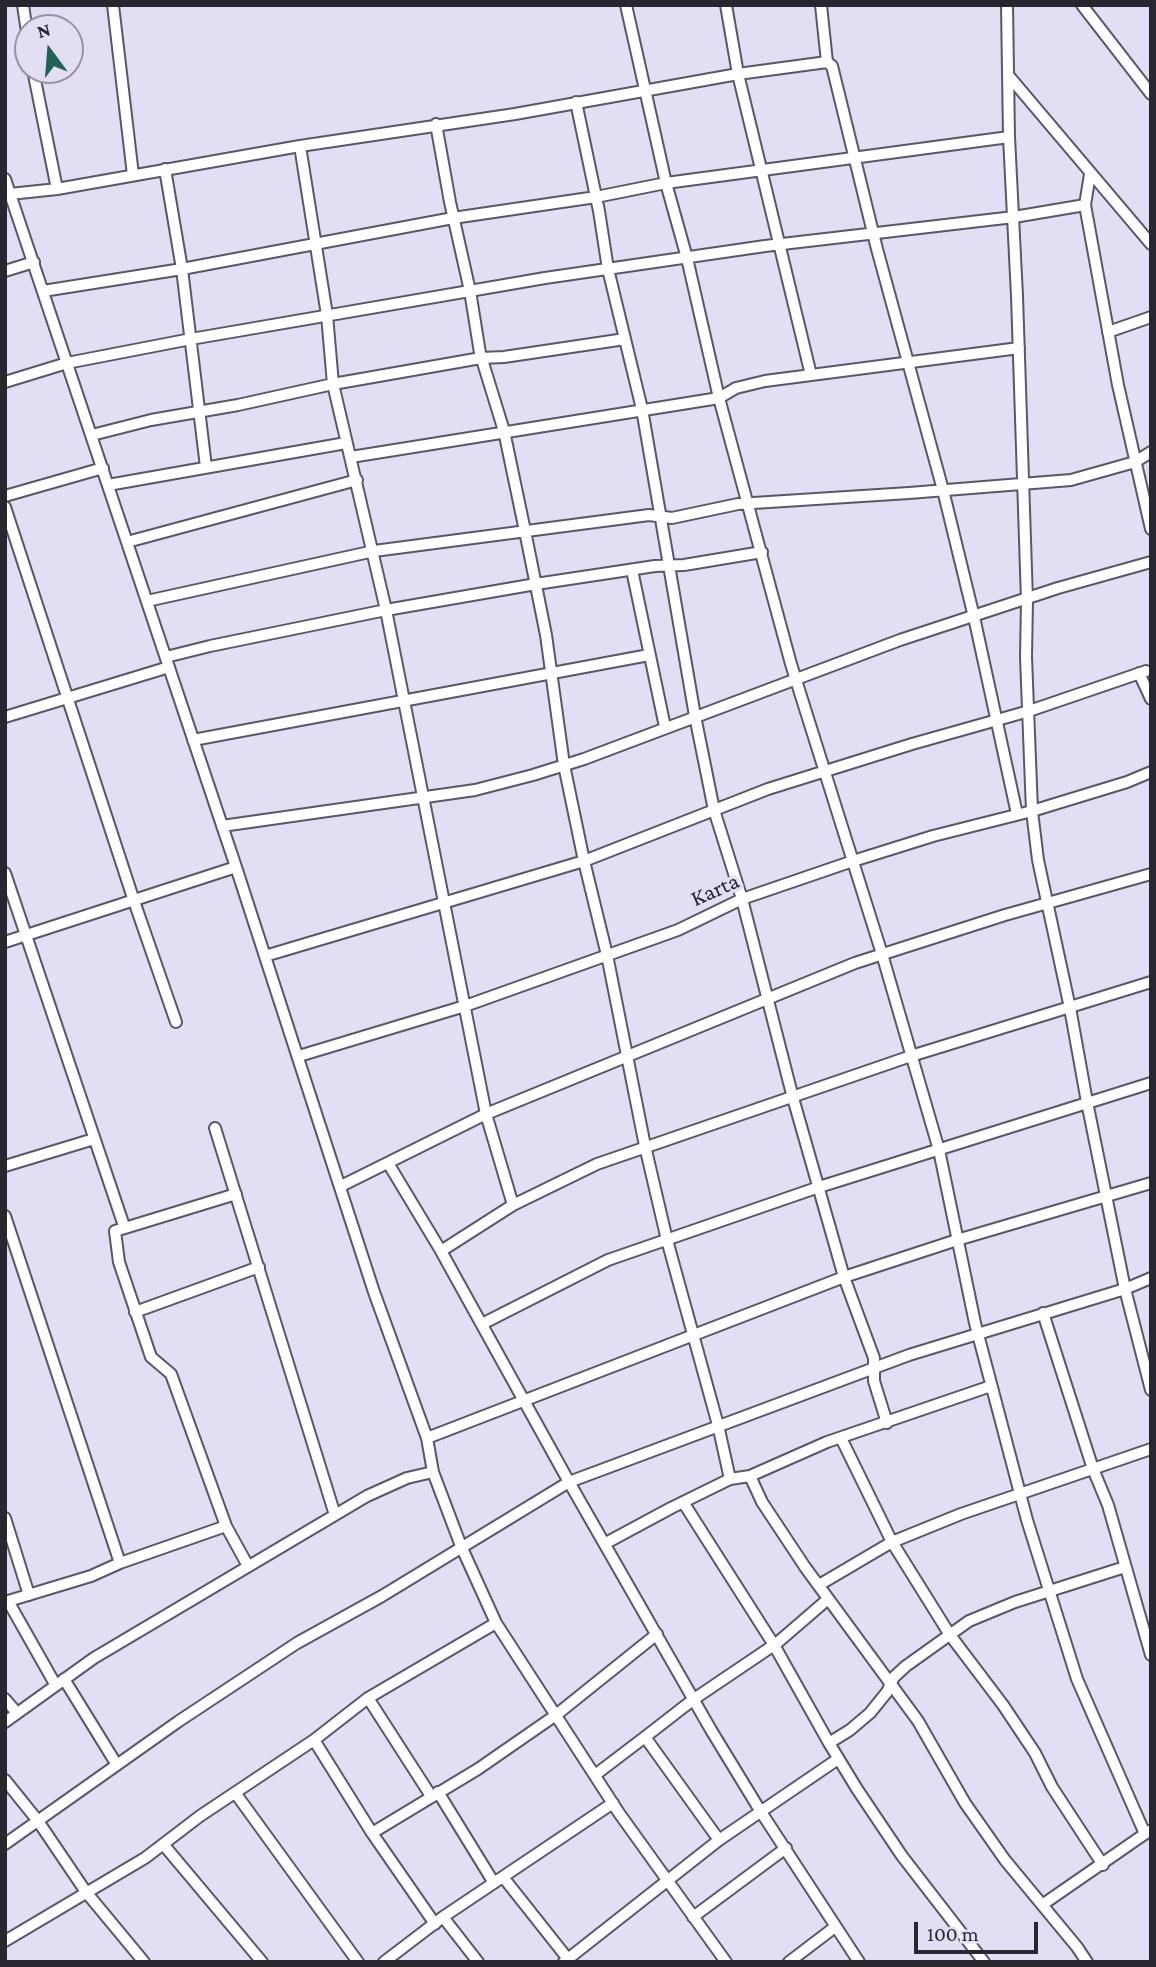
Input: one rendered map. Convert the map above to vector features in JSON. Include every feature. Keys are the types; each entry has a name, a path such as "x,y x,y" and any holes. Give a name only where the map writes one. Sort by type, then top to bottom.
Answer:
{"street":[{"path":"113,5 133,175"},
{"path":"626,5 719,398 750,503 796,679 882,954 939,1150 978,1333 1020,1494 1077,1679 1148,1832 1042,1905"},
{"path":"726,5 738,74 811,375"},
{"path":"821,5 827,62 832,66 907,363 943,490 1017,814"},
{"path":"1007,5 1009,137 1024,484 1026,657 1032,811 1038,860 1070,1007 1125,1289 1150,1382"},
{"path":"1082,5 1151,94"},
{"path":"10,194 57,189 300,146 515,114 738,74 827,62"},
{"path":"1008,75 1151,244"},
{"path":"36,84 57,189"},
{"path":"576,102 608,270 642,410 714,810 742,899 793,1098 844,1277 874,1358 874,1381 887,1423"},
{"path":"436,124 481,358 504,431 536,584 564,765 607,955 645,1146 730,1479"},
{"path":"43,291 666,183 1009,137"},
{"path":"300,146 327,315 333,384 374,551 486,1114 513,1205"},
{"path":"165,169 182,269 206,467"},
{"path":"1090,174 1085,205 1108,332 1151,529"},
{"path":"5,179 299,1056 373,1292 427,1438 433,1472 461,1546 496,1623 612,1803 726,1962"},
{"path":"5,382 67,363 470,291 780,244 1014,217 1085,205"},
{"path":"5,271 34,262"},
{"path":"1108,332 1151,317"},
{"path":"92,435 333,384 481,358 625,339"},
{"path":"351,457 719,398 736,388 811,375 1018,348"},
{"path":"108,485 346,443"},
{"path":"147,601 374,551 649,515 673,518 738,504 1071,480 1135,462 1151,452"},
{"path":"5,496 103,468"},
{"path":"127,542 357,480"},
{"path":"5,507 176,1022"},
{"path":"5,717 68,698 210,646 386,610 536,584 762,551"},
{"path":"222,826 475,790 564,765 900,640 1059,588 1151,562"},
{"path":"632,570 664,727"},
{"path":"193,740 649,654"},
{"path":"265,956 584,861 768,789 997,718 1029,711 1143,672 1151,699"},
{"name":"Karta","path":"299,1056 465,1006 678,930 742,899 853,861 933,836 1032,811 1151,772"},
{"path":"5,942 236,867"},
{"path":"5,873 124,1226"},
{"path":"341,1186 486,1114 767,998 882,954 1004,915 1151,874"},
{"path":"441,1251 513,1205 566,1178 645,1146 911,1056 1151,982"},
{"path":"482,1324 608,1260 819,1187 1151,1083"},
{"path":"215,1128 335,1516"},
{"path":"5,1166 94,1139"},
{"path":"388,1163 441,1251 569,1482 694,1699 761,1812 859,1962"},
{"path":"427,1438 844,1277 957,1240 1151,1183"},
{"path":"236,1194 114,1231 119,1262 151,1357 171,1374 226,1526 248,1566"},
{"path":"5,1216 120,1563"},
{"path":"135,1312 259,1267"},
{"path":"5,1844 297,1643 382,1596 569,1482 909,1354 1125,1289 1151,1278"},
{"path":"1043,1313 1093,1469 1108,1505 1151,1655"},
{"path":"606,1543 730,1479 750,1476 841,1438 991,1386"},
{"path":"841,1438 892,1542 950,1635 1035,1753 1052,1787 1103,1865"},
{"path":"819,1585 892,1542 961,1514 1151,1450"},
{"path":"5,1722 94,1658 367,1496 397,1482 433,1472"},
{"path":"750,1476 762,1502 828,1599 918,1721 965,1803 1005,1860 1087,1962"},
{"path":"683,1502 774,1645 838,1759 902,1856 984,1962"},
{"path":"5,1518 29,1595"},
{"path":"117,1765 7,1602 91,1576 120,1563 226,1526"},
{"path":"829,1743 870,1713 906,1665 969,1622 1015,1602 1125,1566"},
{"path":"595,1775 694,1699 774,1645 828,1599"},
{"path":"6,1938 145,1858 200,1816 314,1740 368,1698 496,1623"},
{"path":"372,1833 478,1769 556,1715 657,1634"},
{"path":"368,1698 434,1794 499,1880 571,1959 719,1840 838,1759"},
{"path":"5,1699 17,1713"},
{"path":"645,1737 719,1840"},
{"path":"314,1740 372,1833 439,1921 478,1962"},
{"path":"5,1780 38,1821 86,1892 144,1962"},
{"path":"236,1794 358,1962"},
{"path":"384,1962 439,1921 612,1803"},
{"path":"163,1844 262,1962"},
{"path":"693,1917 786,1848"},
{"path":"789,1962 835,1927"}]}
